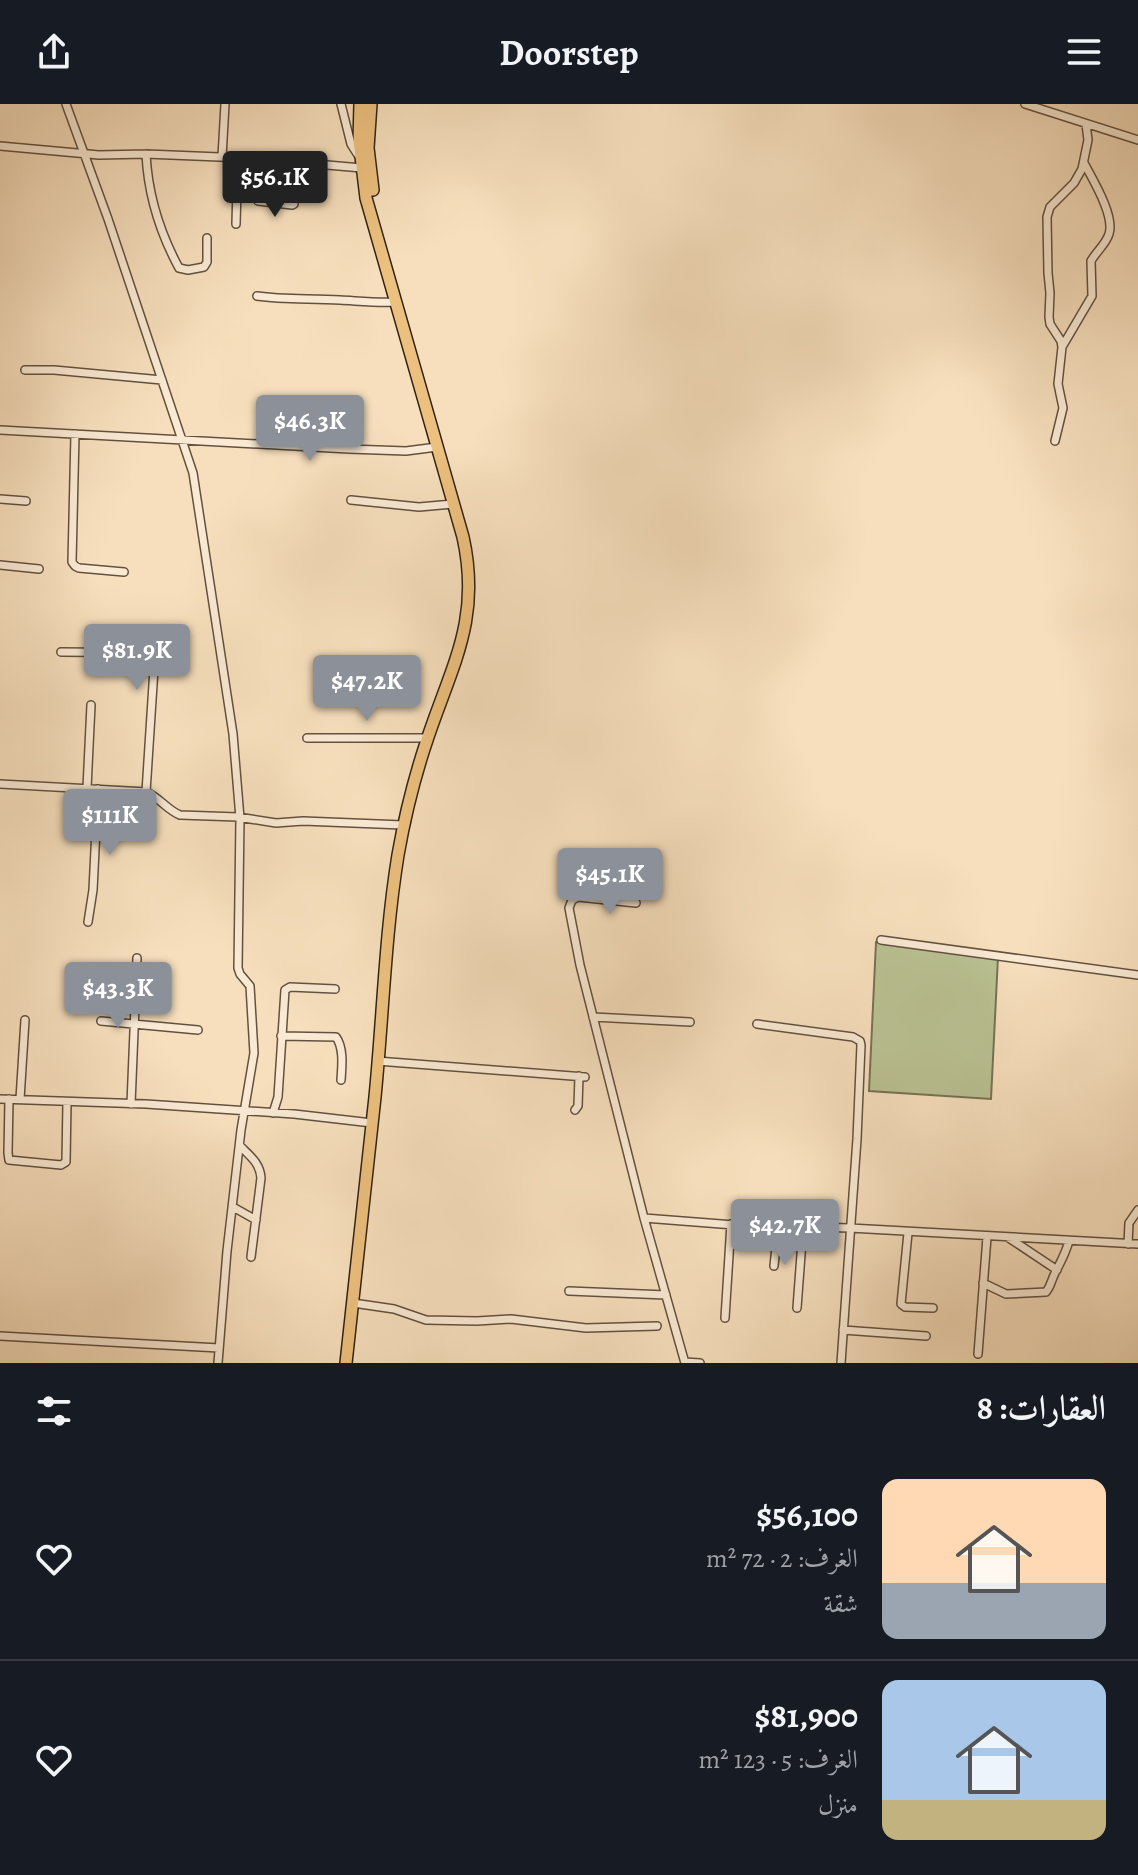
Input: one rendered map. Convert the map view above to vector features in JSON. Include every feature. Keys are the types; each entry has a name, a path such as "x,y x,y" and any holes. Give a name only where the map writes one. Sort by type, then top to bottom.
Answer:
{"main road":[{"path":"346,1363 365,1199 386,944 403,825 428,738 458,653 469,608 469,570 463,537 366,198 359,140 360,104"},
{"path":"371,104 368,148 374,223"}],"street":[{"path":"66,104 193,473 233,734 240,818 238,968 250,985 254,1048 227,1251 218,1363"},
{"path":"222,157 225,104"},
{"path":"0,146 117,156 146,154 361,164 351,144 341,104"},
{"path":"1025,104 1052,108 1086,124 1138,140"},
{"path":"1062,347 1049,317 1047,217 1050,207 1079,177 1088,140 1086,124"},
{"path":"146,154 154,208 179,268 204,267 207,262 207,238"},
{"path":"261,159 258,201 292,205 295,185"},
{"path":"1055,441 1063,408 1058,384 1062,347 1092,296 1091,261 1110,230 1110,219 1084,163"},
{"path":"236,224 237,188 243,183 260,183"},
{"path":"257,296 396,302"},
{"path":"25,370 162,380"},
{"path":"0,430 349,449 406,451 437,447"},
{"path":"75,434 72,562 75,566 88,569 124,572"},
{"path":"0,499 26,501"},
{"path":"351,500 419,507 453,504"},
{"path":"0,565 39,569"},
{"path":"61,652 151,658 154,669 146,792"},
{"path":"87,788 91,705"},
{"path":"307,738 428,738"},
{"path":"0,784 146,792 180,815 276,823 303,821 403,825"},
{"path":"88,922 93,890 98,789"},
{"path":"636,903 581,897 574,899 569,908 580,965 644,1218 685,1362 700,1363"},
{"path":"881,940 1138,975 1138,967"},
{"path":"131,1104 137,958"},
{"path":"273,1113 277,1103 285,992 290,987 335,989"},
{"path":"593,1017 690,1022"},
{"path":"20,1099 25,1020"},
{"path":"101,1021 198,1030"},
{"path":"757,1024 853,1037 860,1041 841,1363"},
{"path":"281,1036 336,1037 340,1043 341,1080"},
{"path":"377,1061 582,1076 575,1110"},
{"path":"0,1099 244,1111 372,1123"},
{"path":"9,1099 9,1160 63,1165 66,1162 67,1102"},
{"path":"240,1146 260,1170 251,1257"},
{"path":"233,1207 256,1220"},
{"path":"1128,1244 1129,1223 1138,1210"},
{"path":"644,1218 1138,1244"},
{"path":"725,1318 731,1224"},
{"path":"774,1266 778,1227"},
{"path":"797,1308 803,1228"},
{"path":"908,1233 901,1304 905,1307 933,1308"},
{"path":"978,1354 987,1237"},
{"path":"1007,1238 1057,1270"},
{"path":"983,1283 1006,1294 1044,1293 1052,1285 1069,1241"},
{"path":"569,1291 666,1295"},
{"path":"353,1303 394,1309 417,1318 433,1320 511,1319 586,1328 657,1326"},
{"path":"843,1330 926,1336"},
{"path":"0,1336 219,1348"}],"green space":[{"path":"876,942 998,957 991,1099 869,1091"}]}
